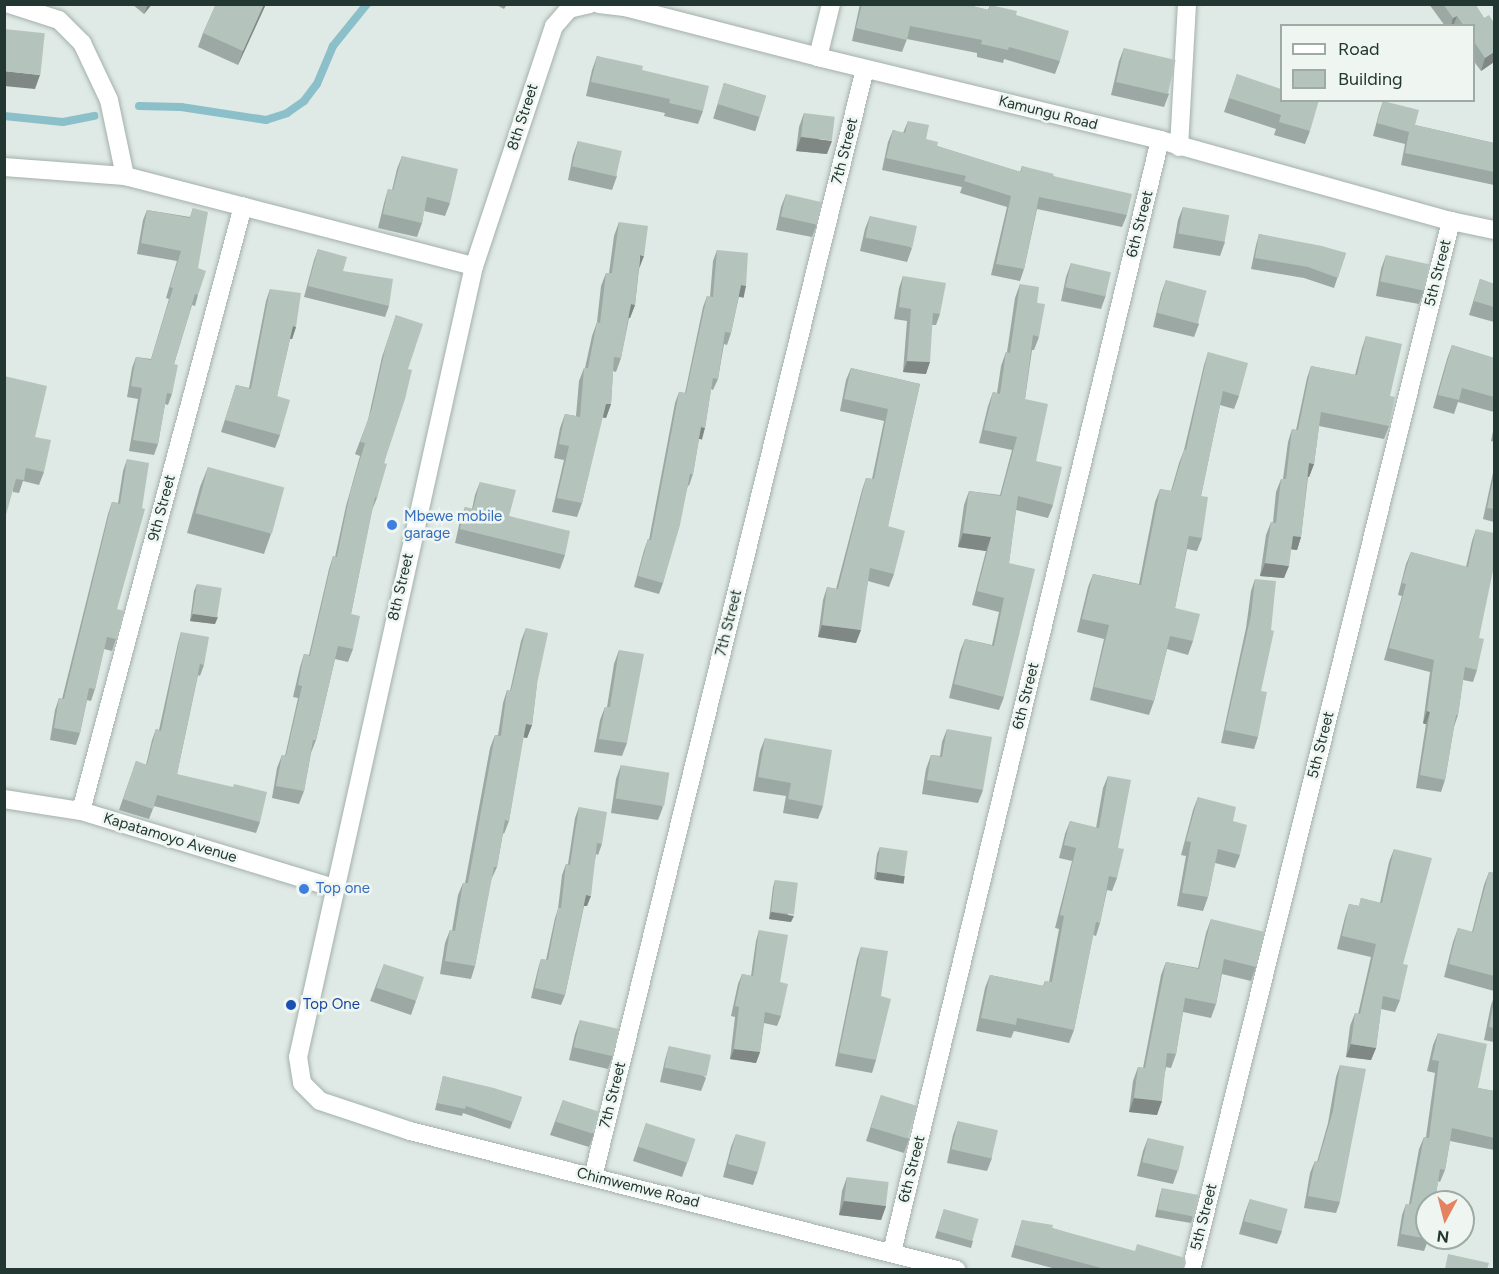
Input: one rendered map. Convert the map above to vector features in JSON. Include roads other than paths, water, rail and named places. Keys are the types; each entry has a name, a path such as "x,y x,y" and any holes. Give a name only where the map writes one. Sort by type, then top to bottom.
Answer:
{"street":[{"path":"9,4 59,20 82,43 109,100 125,176"},
{"name":"8th Street","path":"320,1101 302,1083 298,1057 474,266 554,26 569,9 590,4"},
{"name":"Kamungu Road","path":"599,4 625,7 865,69 1160,140 1179,147 1494,230"},
{"path":"818,57 831,4"},
{"path":"1179,147 1187,4"},
{"name":"7th Street","path":"593,1177 865,69"},
{"name":"6th Street","path":"892,1252 1160,140"},
{"path":"4,167 125,176 474,266"},
{"name":"9th Street","path":"81,811 243,206"},
{"name":"5th Street","path":"1191,1269 1450,220"},
{"name":"Kapatamoyo Avenue","path":"4,799 81,811 334,888"},
{"name":"Chimwemwe Road","path":"320,1101 410,1131 957,1269"}],"waterway":[{"path":"139,106 181,107 266,120 287,113 304,101 317,84 333,46 367,4"},
{"path":"4,116 63,122 94,116"}],"place":[{"name":"Mbewe mobile garage","path":"392,525"},
{"name":"Top one","path":"304,889"},
{"name":"Top One","path":"291,1005"}]}
